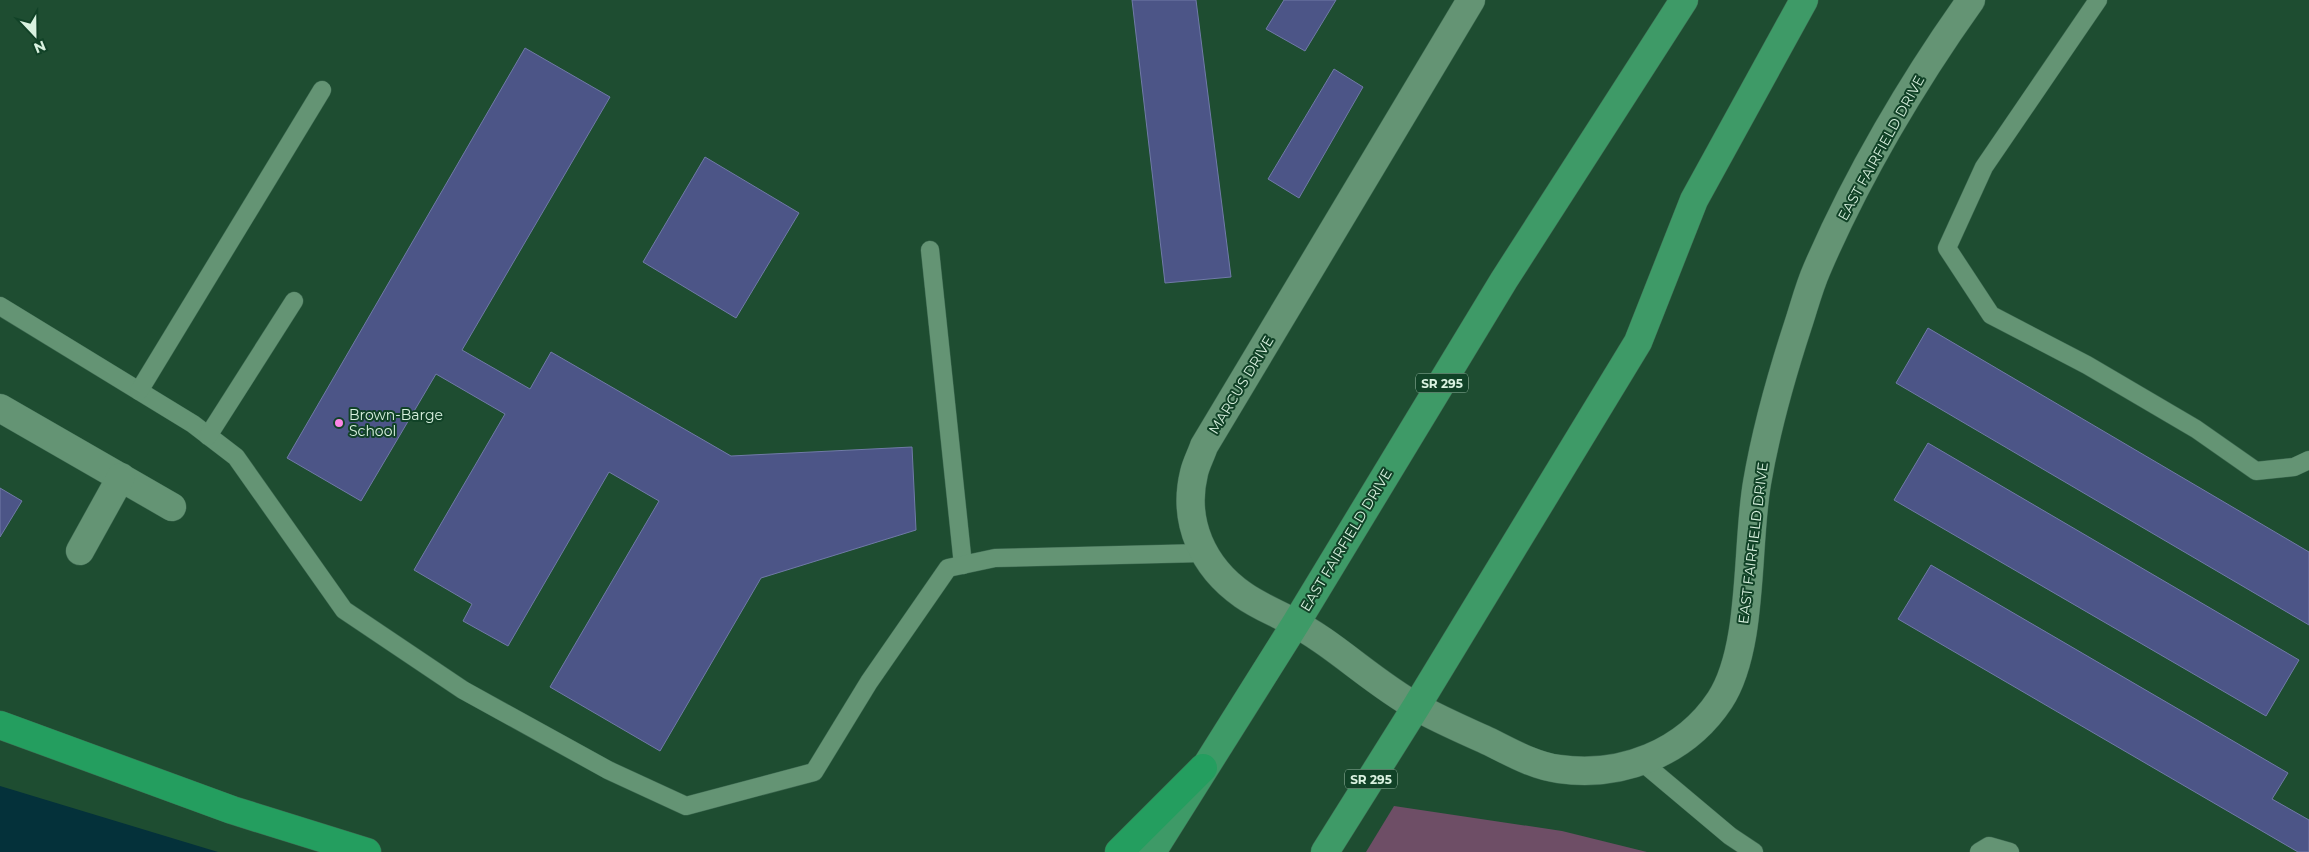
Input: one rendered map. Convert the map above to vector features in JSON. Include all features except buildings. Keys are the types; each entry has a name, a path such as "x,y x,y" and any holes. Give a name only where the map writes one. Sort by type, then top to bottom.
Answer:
{"highway":[{"path":"0,725 223,807 367,852"},
{"path":"1120,852 1203,768"}],"main road":[{"name":"EAST FAIRFIELD DRIVE","path":"1152,852 1203,768 1296,623 1504,280 1684,0"},
{"name":"SR 295","path":"1325,852 1416,707 1638,342 1694,200 1804,0"}],"street":[{"name":"MARCUS DRIVE","path":"1416,707 1296,623 1246,598 1220,577 1203,553 1194,530 1190,505 1194,474 1204,446 1471,0"},
{"name":"EAST FAIRFIELD DRIVE","path":"1416,707 1538,764 1552,768 1604,771 1642,762 1671,748 1694,730 1719,701 1728,684 1740,651 1757,483 1782,374 1815,273 1856,187 1925,70 1971,0"},
{"path":"0,408 172,506"},
{"path":"80,551 121,477"}],"lane":[{"path":"2098,0 1984,167 1947,248 1991,315 2087,365 2196,429 2256,471 2294,467 2309,460"},
{"path":"138,391 322,90"},
{"path":"930,250 963,565"},
{"path":"208,436 294,302"},
{"path":"0,306 138,391 208,436 236,457 344,610 463,690 608,770 686,806 814,772 869,682 948,568 995,558 1203,553"},
{"path":"1642,762 1730,836 1754,852"},
{"path":"1979,852 1989,846 2010,852"}],"shaded area":[{"path":"1394,806 1562,831 1647,852 1366,852"}],"water":[{"path":"0,786 10,789 218,852 0,852"}],"place":[{"name":"Brown-Barge School","path":"339,423"}]}
